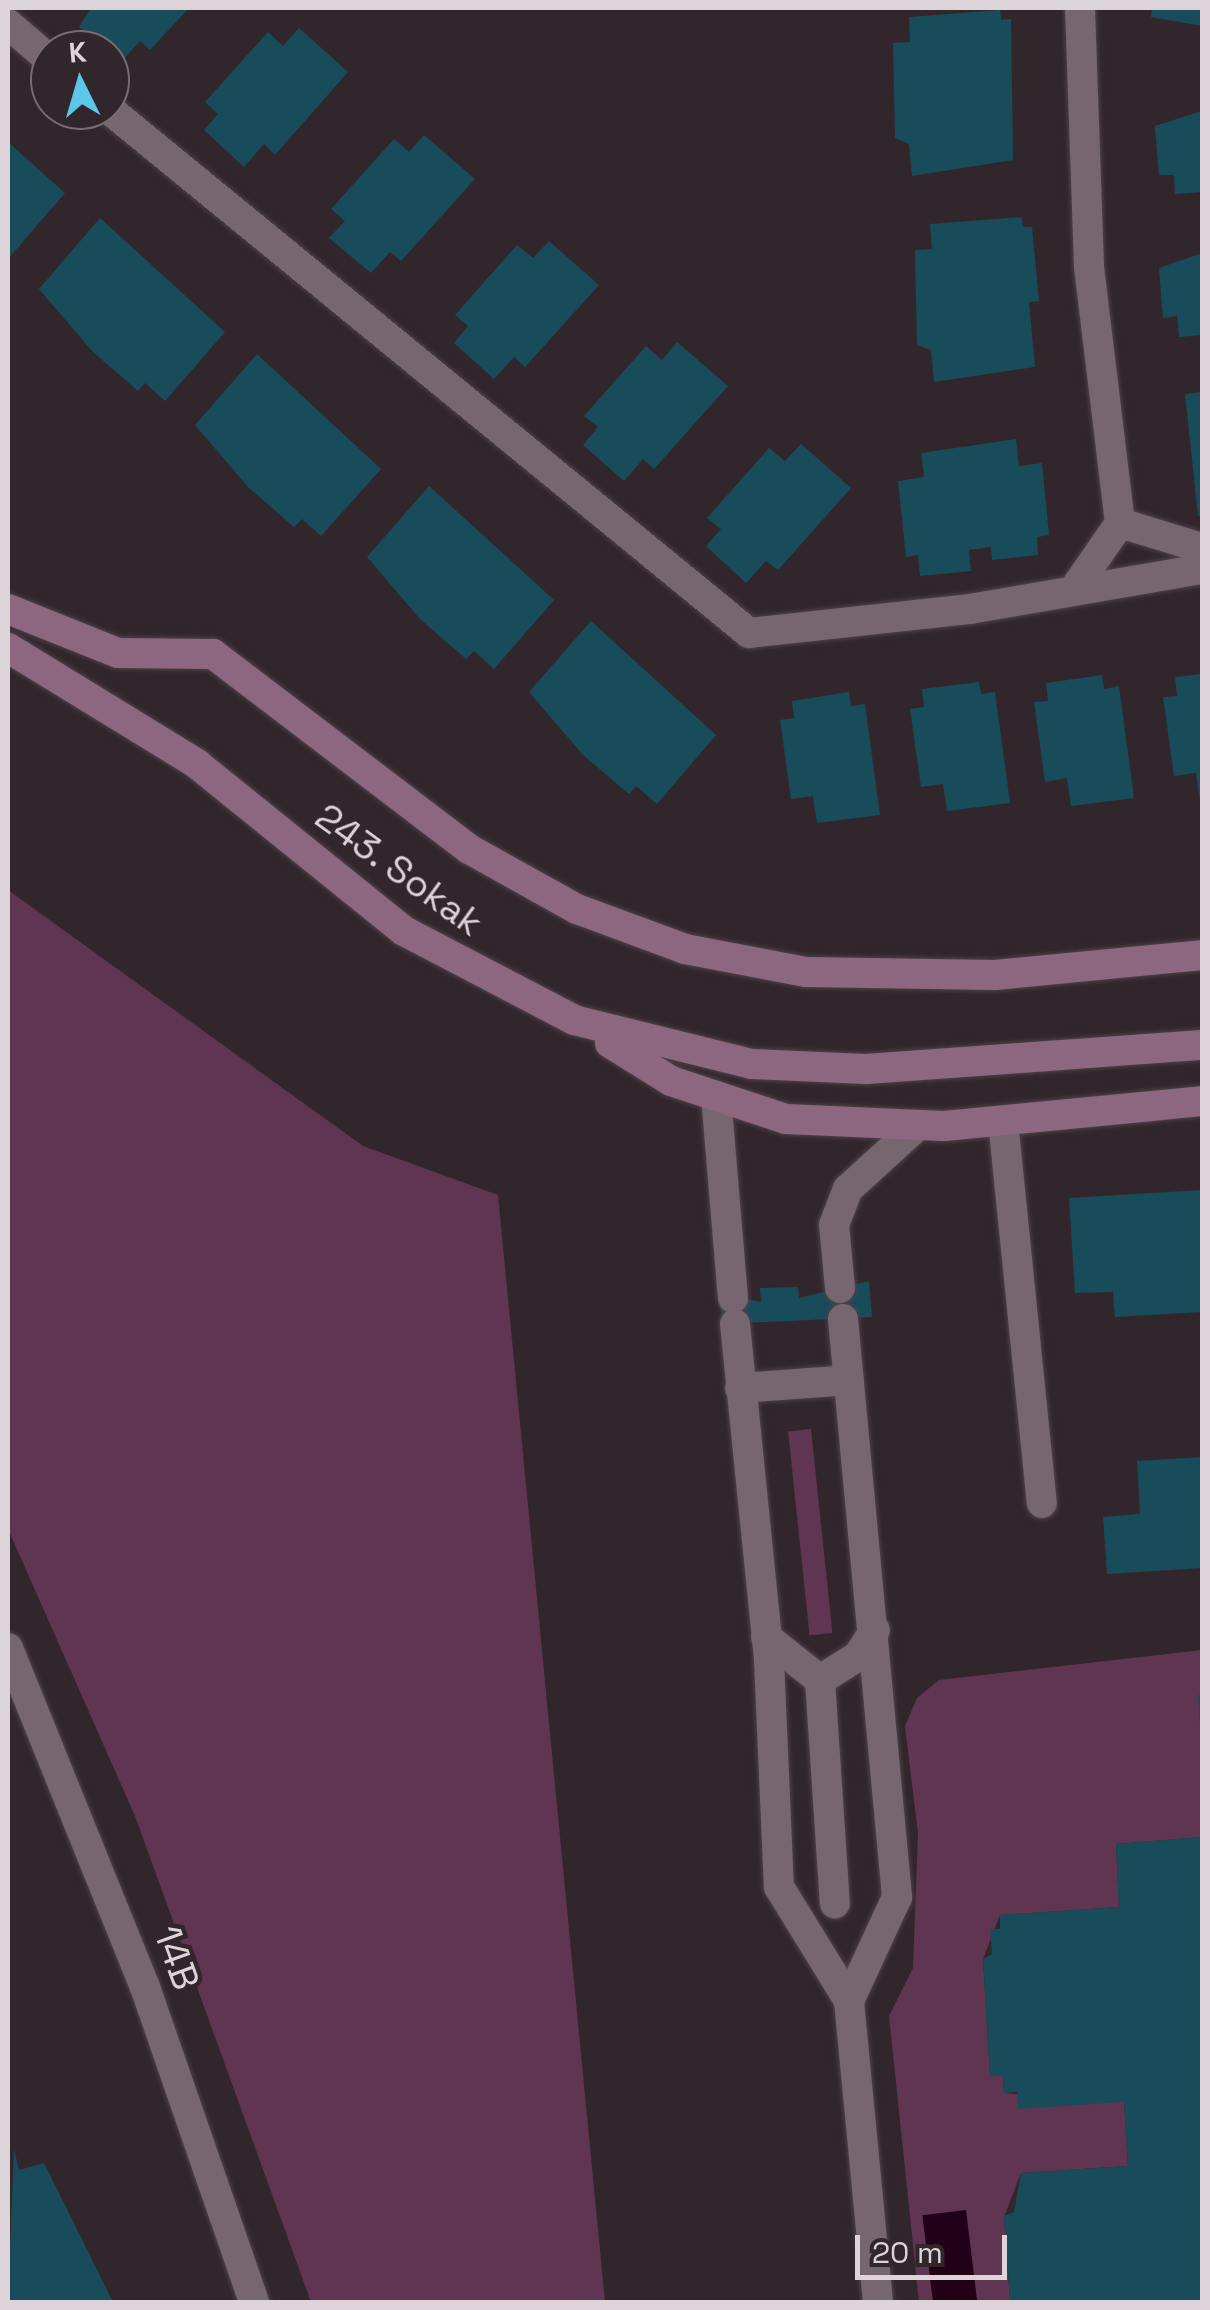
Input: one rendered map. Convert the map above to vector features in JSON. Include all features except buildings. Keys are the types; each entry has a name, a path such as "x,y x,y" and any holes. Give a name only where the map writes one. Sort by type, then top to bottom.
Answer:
{"street":[{"path":"1075,588 1120,524 1089,267 1080,8"},
{"path":"8,24 30,43"},
{"path":"130,126 749,634 1202,568"},
{"path":"1120,524 1202,548"},
{"name":"243. Sokak","path":"8,609 118,653 213,654 469,849 577,909 685,949 806,972 995,975 1202,955"},
{"name":"243. Sokak","path":"8,648 197,764 404,931 574,1020 734,1061 847,1068 1202,1045"},
{"path":"574,1020 671,1081 786,1119 918,1124 1202,1101"},
{"path":"716,1096 766,1637 779,1887 848,2002 878,2302"},
{"path":"1002,1120 1042,1502"},
{"path":"848,2002 897,1896 834,1225 848,1190 918,1124"},
{"path":"740,1388 849,1380"},
{"path":"820,1680 858,1656 875,1630"},
{"path":"766,1637 820,1680 835,1903"},
{"name":"14B","path":"8,1648 145,1987 254,2302"}],"shaded area":[{"path":"8,890 363,1146 498,1195 605,2302 311,2302 135,1816 8,1529"},
{"path":"811,1429 832,1633 810,1635 788,1431"},
{"path":"1202,1650 1202,1837 1116,1844 1119,1907 1000,1915 983,1959 990,2076 1003,2076 1004,2093 1124,2102 1128,2166 1021,2173 1004,2217 1010,2302 919,2302 889,2016 913,1968 918,1833 905,1726 917,1698 939,1680"},
{"path":"966,2210 977,2302 933,2302 922,2215"}]}
